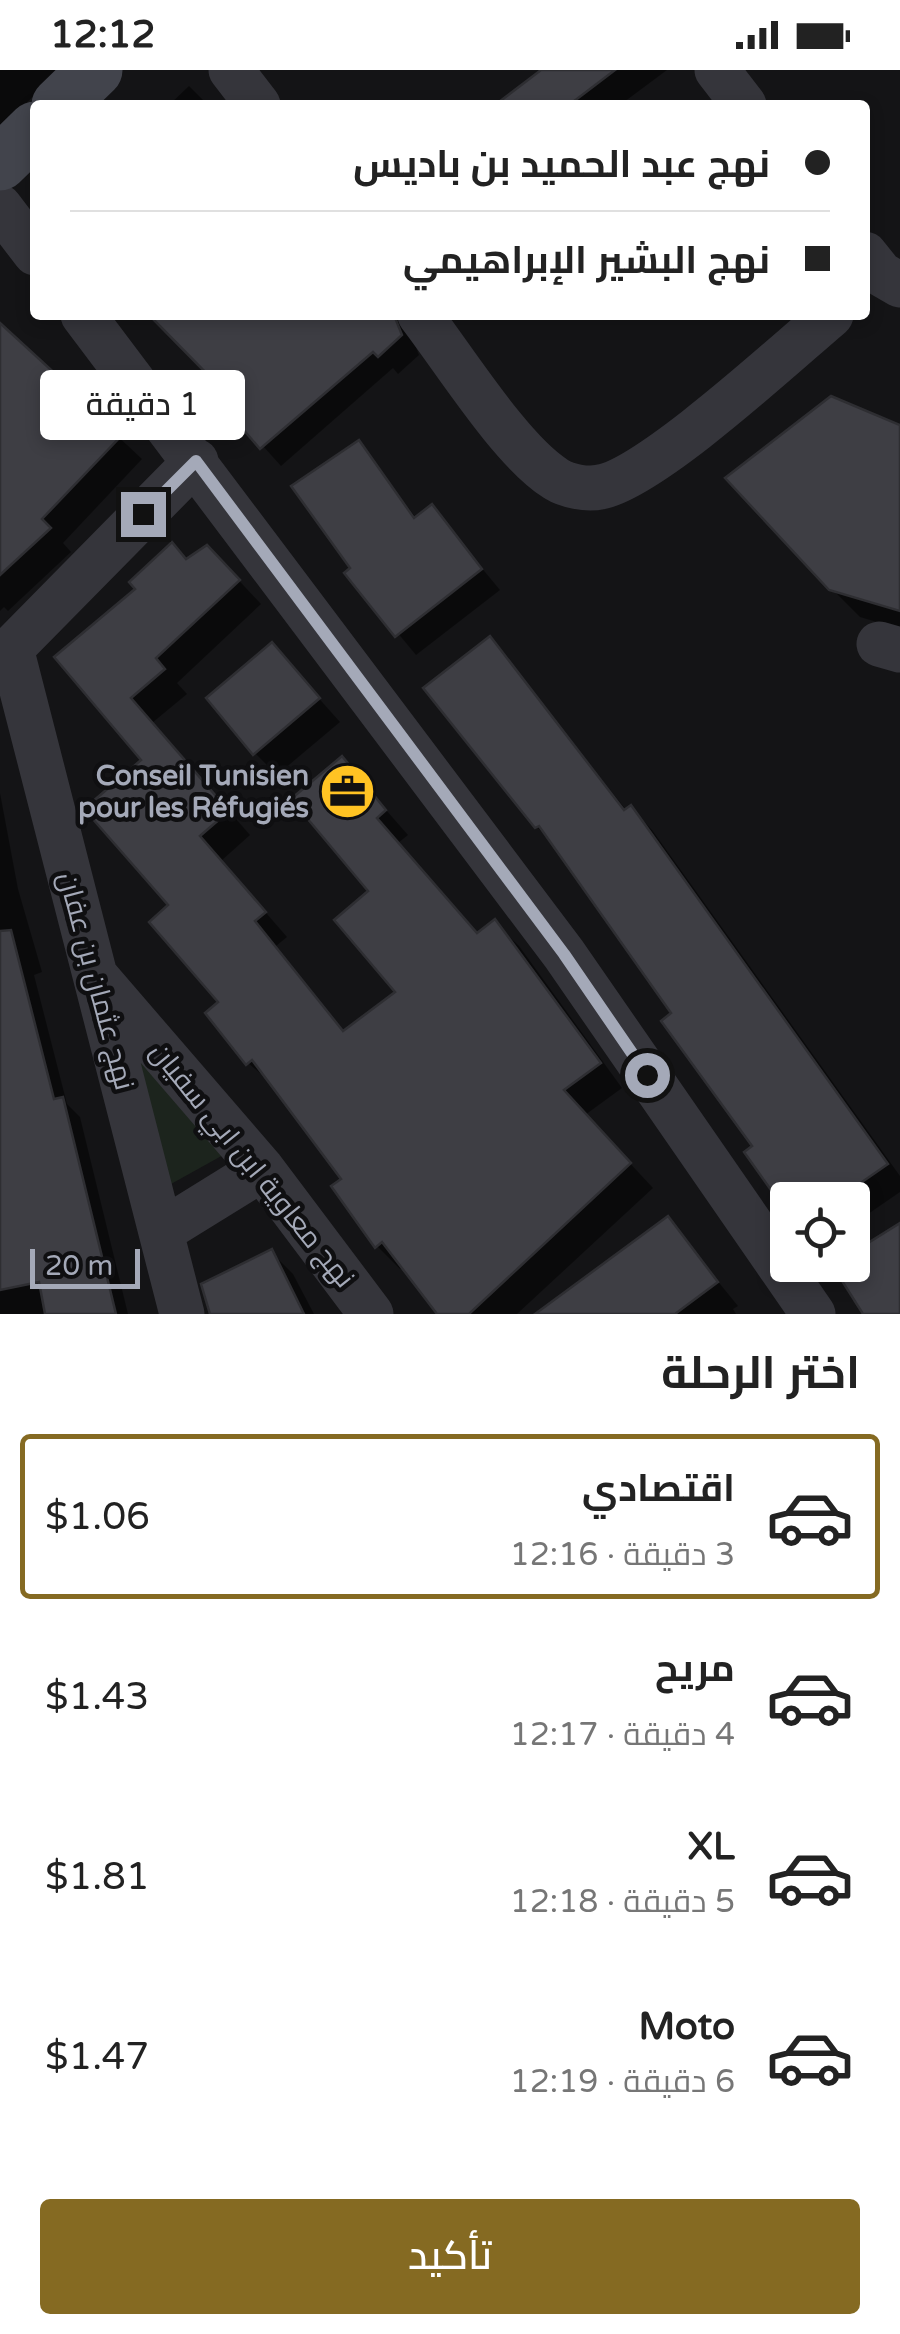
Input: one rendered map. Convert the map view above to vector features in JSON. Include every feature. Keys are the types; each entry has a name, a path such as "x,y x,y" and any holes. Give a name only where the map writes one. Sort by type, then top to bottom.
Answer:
{"street":[{"path":"64,100 94,70"},
{"path":"232,70 254,100"},
{"path":"717,70 740,100"},
{"path":"0,163 30,134"},
{"path":"0,208 30,247"},
{"path":"87,320 564,954 812,1314"},
{"path":"424,320 514,438 555,478 575,486 602,487 674,445 826,320"},
{"path":"6,654 196,461"},
{"name":"نهج عثمان بن عفان","path":"6,654 182,1314"},
{"name":"نهج معاوية ابن ابي سفيان","path":"92,971 262,1170 371,1314"},
{"path":"162,1231 262,1170"}],"shaded area":[{"path":"113,1010 225,1154 162,1189"}],"building":[{"path":"541,70 615,70 576,100 502,100"},
{"path":"154,320 396,320 402,335 378,357 373,352 260,449 205,385 212,379"},
{"path":"0,323 122,435 42,519 51,528 0,575"},
{"path":"831,396 900,425 900,611 829,590 725,478"},
{"path":"359,440 414,518 432,504 482,569 395,637 344,573 350,568 291,486"},
{"path":"172,542 186,559 207,545 240,580 156,658 165,669 131,698 229,811 200,836 266,912 255,921 343,1031 395,992 334,920 368,891 291,799 342,756 386,810 377,818 477,933 495,919 601,1063 564,1090 631,1163 469,1314 437,1314 382,1242 375,1248 331,1186 341,1179 252,1060 246,1065 205,1013 218,1002 149,922 168,905 84,809 141,760 54,657 135,589 129,582"},
{"path":"490,636 624,810 631,805 888,1164 862,1182 770,1182 770,1189 744,1152 752,1146 661,1021 671,1013 539,826 535,828 423,688"},
{"path":"272,642 320,698 253,755 206,698"},
{"path":"11,930 54,1099 63,1097 116,1314 45,1314 39,1282 0,1290 0,931"},
{"path":"668,1216 718,1282 675,1314 535,1314"},
{"path":"900,1223 900,1314 863,1314 843,1282 870,1282 870,1242"},
{"path":"272,1249 304,1314 210,1314 201,1284"}],"place":[{"name":"Conseil Tunisien pour les Réfugiés","path":"348,792"}],"route":[{"path":"143,514 196,461 410,744 647,1075"}]}
